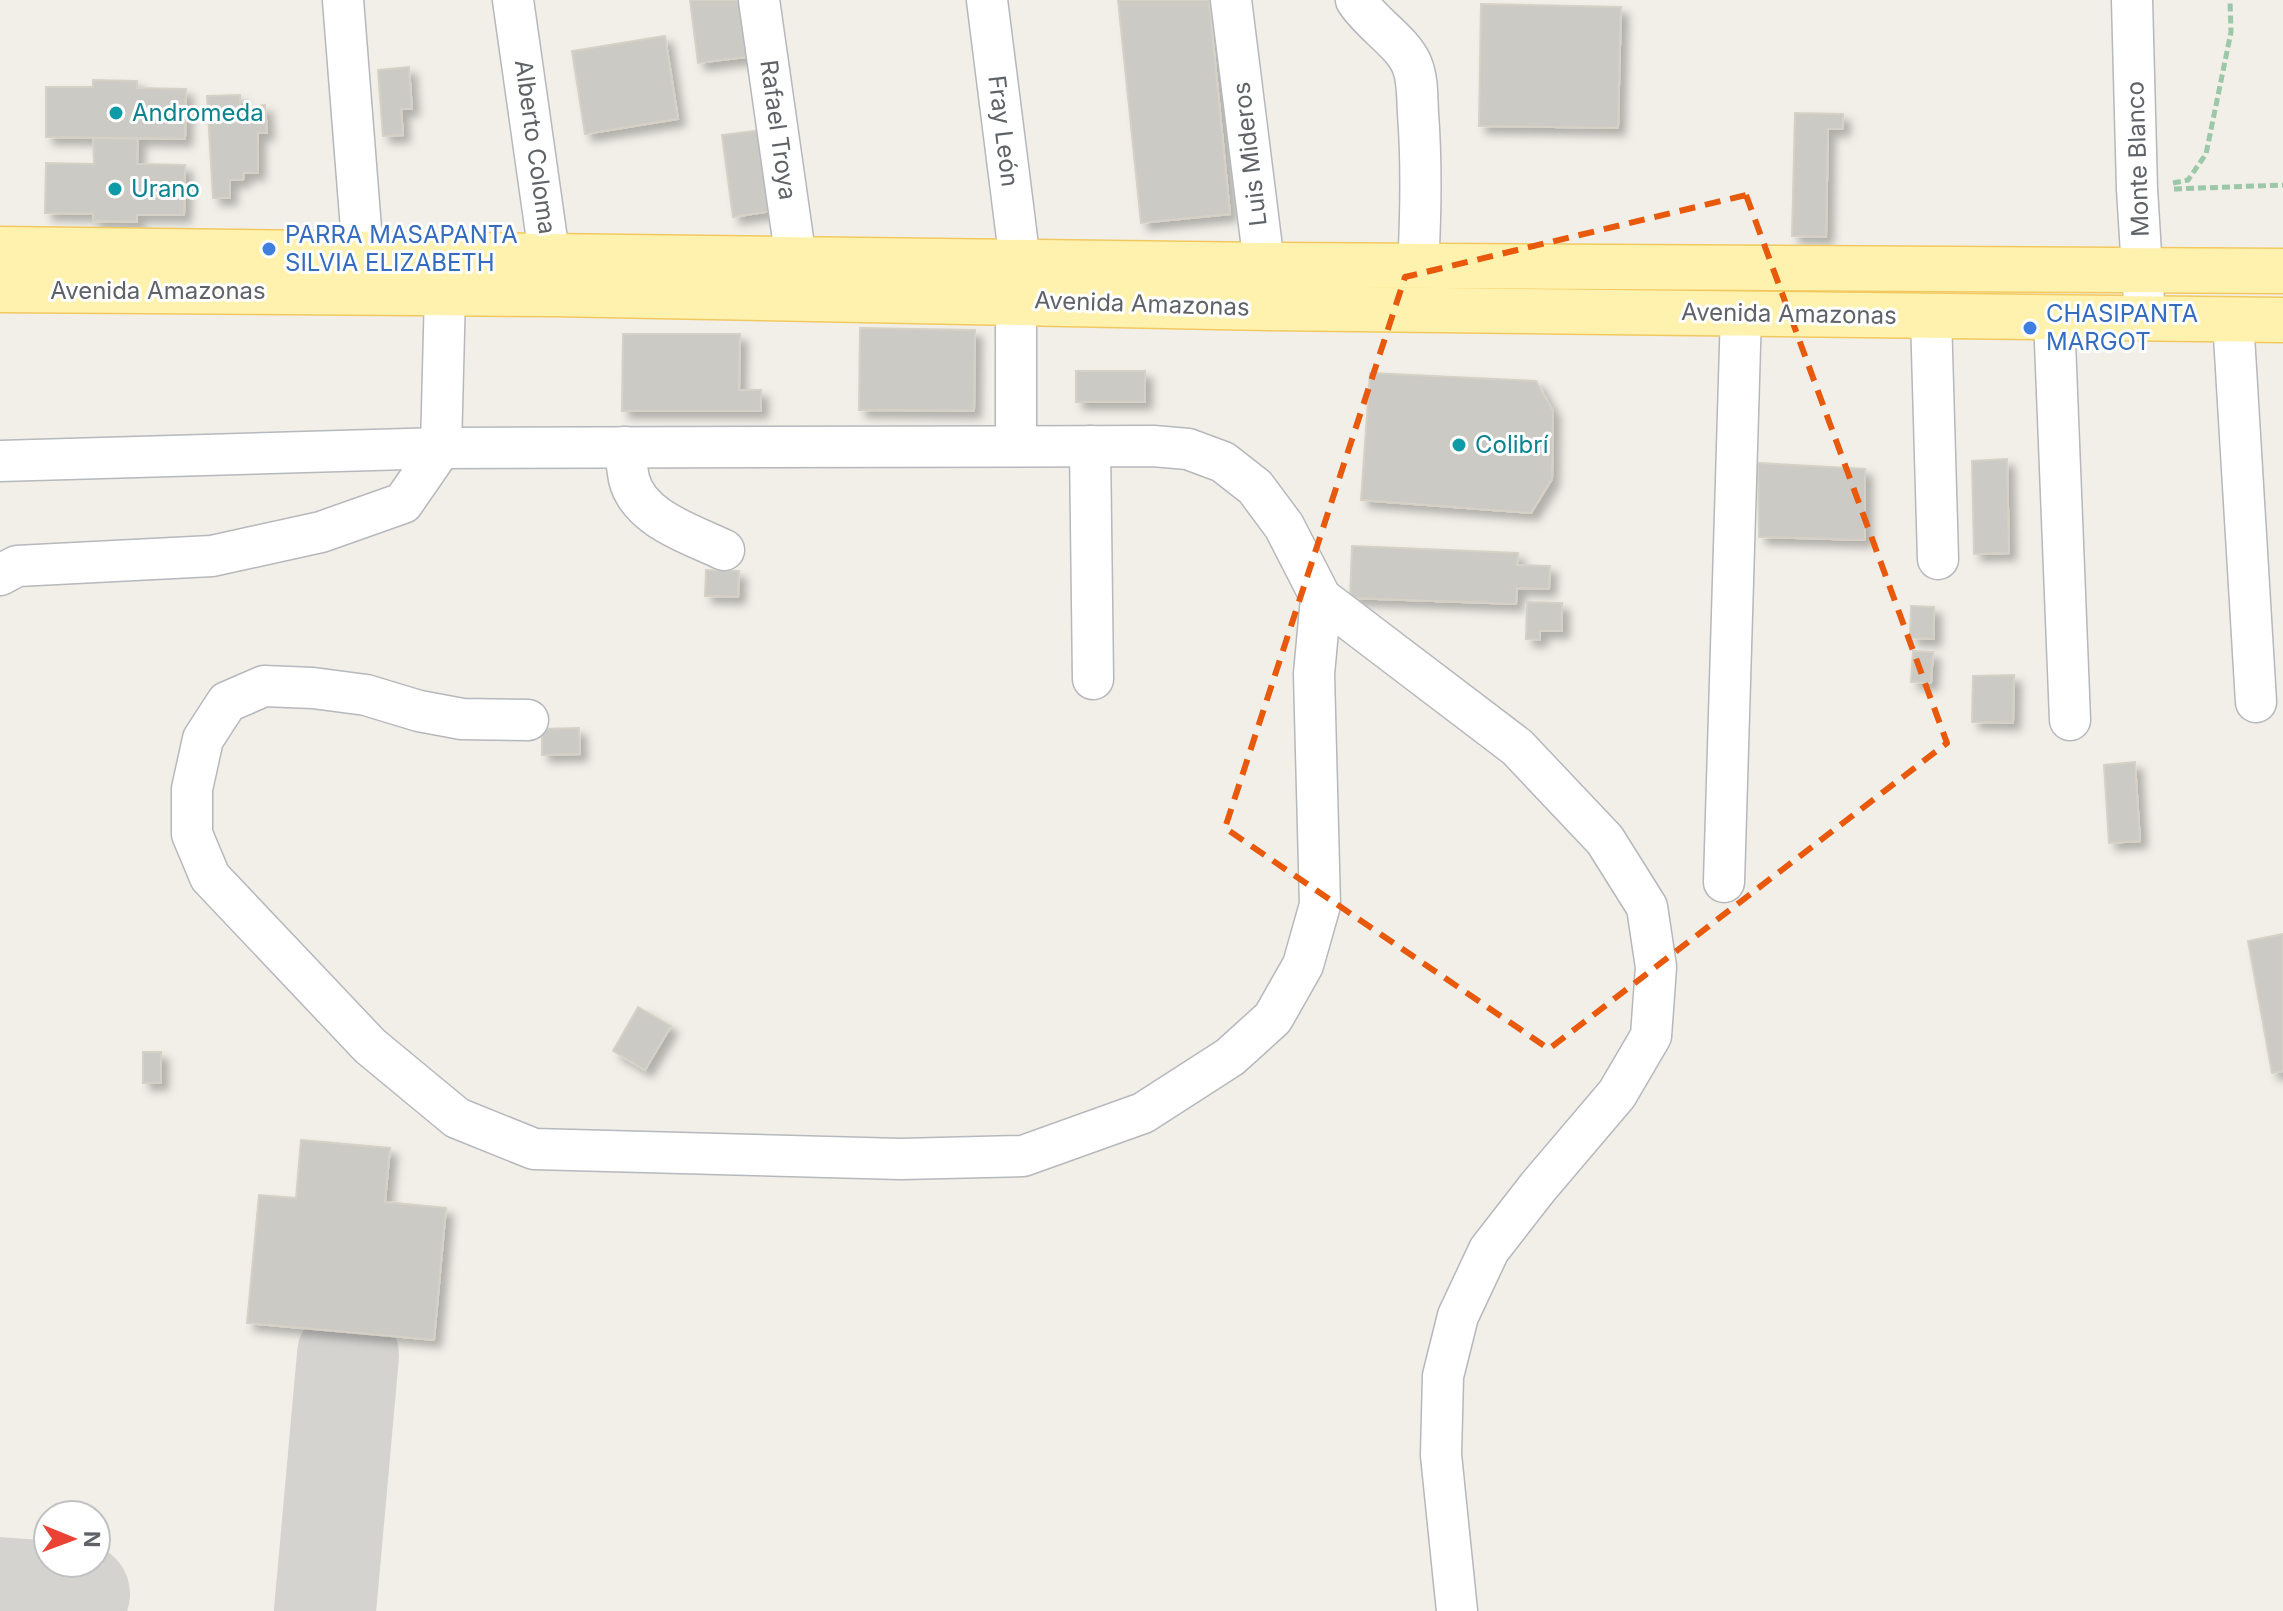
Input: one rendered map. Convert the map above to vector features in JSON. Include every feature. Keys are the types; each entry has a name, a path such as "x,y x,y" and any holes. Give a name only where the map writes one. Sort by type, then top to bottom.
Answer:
{"main road":[{"name":"Avenida Amazonas","path":"0,249 363,254 552,275 1018,282 1264,265 2283,271"},
{"name":"Avenida Amazonas","path":"0,290 445,293 552,275 796,260 1269,308 2283,320"}],"street":[{"path":"343,0 363,254"},
{"name":"Alberto Coloma","path":"513,0 552,275"},
{"name":"Rafael Troya","path":"759,0 796,260"},
{"name":"Fray León","path":"987,0 1018,282 1016,446"},
{"name":"Luis Mideros","path":"1231,0 1269,308"},
{"path":"1356,0 1370,20 1401,48 1412,64 1423,174 1418,267"},
{"name":"Monte Blanco","path":"2132,0 2137,189 2145,318"},
{"path":"0,575 17,566 212,556 321,532 403,503 441,448 445,293"},
{"path":"1724,882 1741,313"},
{"path":"1931,316 1938,559"},
{"path":"2054,317 2070,720"},
{"path":"2233,319 2256,702"},
{"path":"1090,446 1093,679"},
{"path":"0,461 441,448 1153,446 1188,449 1223,462 1255,487 1284,526 1321,598 1517,747 1605,840 1647,907 1656,967 1651,1036 1617,1094 1489,1250 1458,1316 1443,1376 1441,1455 1457,1611"},
{"path":"625,447 630,482 645,507 667,522 724,550"},
{"path":"528,720 462,719 419,711 366,695 264,686 227,702 203,739 192,789 192,834 210,877 370,1046 457,1118 534,1149 901,1159 1023,1156 1143,1113 1230,1057 1273,1018 1303,965 1320,905 1314,674 1321,598"}],"path":[{"path":"2188,180 2206,154 2231,32 2230,0"},
{"path":"2137,189 2283,185"}],"highlighted area":[{"path":"1746,195 1947,743 1549,1049 1225,828 1405,277"}],"building":[{"path":"690,0 740,0 747,57 698,63"},
{"path":"1118,0 1209,0 1230,214 1141,223"},
{"path":"1481,4 1621,7 1618,128 1479,126"},
{"path":"665,36 678,119 585,134 572,51"},
{"path":"409,67 412,109 401,109 403,135 383,136 378,70"},
{"name":"Andromeda","path":"93,80 137,81 137,88 186,89 185,139 46,137 46,87 93,87"},
{"path":"240,95 240,109 265,105 267,133 258,133 258,173 244,173 243,180 230,180 230,198 213,198 207,96"},
{"path":"1795,113 1843,114 1843,129 1828,129 1826,237 1792,236"},
{"path":"761,130 772,211 733,217 722,135"},
{"name":"Urano","path":"93,138 138,139 137,164 185,165 184,215 137,215 137,222 93,221 93,214 45,213 46,163 94,164"},
{"path":"860,328 975,330 974,411 859,410"},
{"path":"623,334 740,334 739,390 761,390 761,411 622,411"},
{"path":"1076,371 1145,371 1145,402 1076,402"},
{"name":"Colibrí","path":"1370,373 1536,381 1553,411 1552,479 1531,513 1361,500"},
{"path":"2007,459 2009,553 1974,554 1972,461"},
{"path":"1758,463 1865,469 1865,540 1759,537"},
{"path":"1352,546 1518,553 1517,565 1550,566 1549,589 1517,588 1516,604 1350,598"},
{"path":"706,570 739,571 738,597 705,596"},
{"path":"1527,602 1562,603 1562,631 1540,631 1540,640 1526,639"},
{"path":"1911,606 1934,607 1934,639 1910,638"},
{"path":"1913,651 1933,652 1931,683 1911,682"},
{"path":"2014,675 2013,723 1972,722 1973,676"},
{"path":"579,728 580,754 542,755 542,729"},
{"path":"2135,762 2140,841 2109,843 2104,765"},
{"path":"2283,934 2283,1071 2272,1073 2248,941"},
{"path":"638,1007 671,1026 645,1070 613,1051"},
{"path":"143,1052 161,1052 161,1083 143,1083"},
{"path":"301,1140 390,1148 385,1202 446,1208 434,1340 247,1323 259,1195 296,1198"}],"taxiway":[{"path":"325,1611 348,1355"},
{"path":"0,1588 79,1594"}],"place":[{"name":"Andromeda","path":"116,113"},
{"name":"Urano","path":"115,189"},
{"name":"PARRA MASAPANTA SILVIA ELIZABETH","path":"269,249"},
{"name":"CHASIPANTA MARGOT","path":"2030,328"},
{"name":"Colibrí","path":"1459,445"}]}
